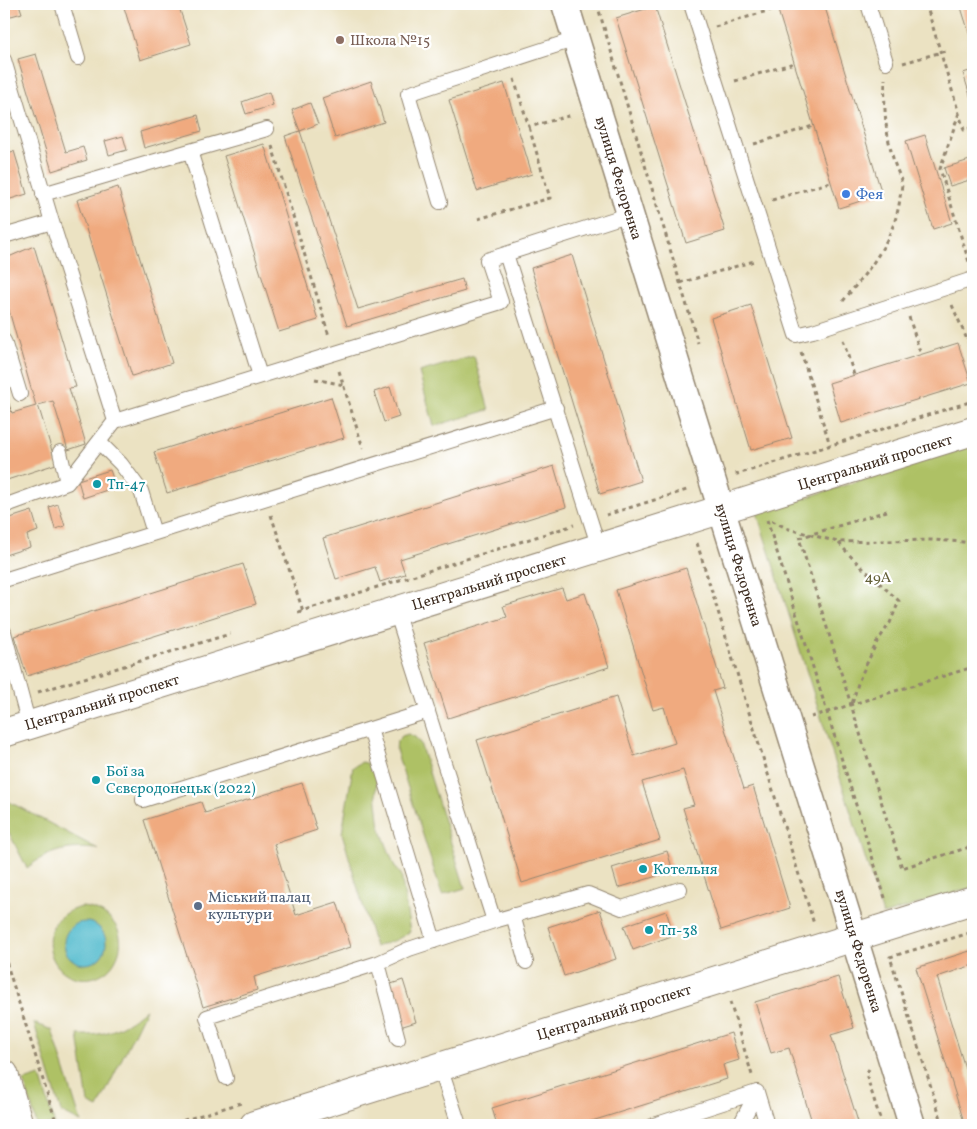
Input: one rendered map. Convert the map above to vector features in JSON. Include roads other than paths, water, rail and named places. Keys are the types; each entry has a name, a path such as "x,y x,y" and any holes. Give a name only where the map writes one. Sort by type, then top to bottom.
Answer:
{"street":[{"name":"вулиця Федоренка","path":"566,4 912,1125"},
{"name":"Центральний проспект","path":"4,733 722,510 766,509 973,432"},
{"name":"Центральний проспект","path":"249,1114 440,1067 973,900"},
{"path":"4,1074 20,1125"}],"lane":[{"path":"62,4 78,58"},
{"path":"691,4 796,335 944,288 972,273"},
{"path":"868,4 886,62"},
{"path":"440,202 408,94 576,39"},
{"path":"4,60 43,194 115,421"},
{"path":"43,194 267,128"},
{"path":"190,151 260,376"},
{"path":"4,506 67,482 115,421 500,302 487,260 630,214"},
{"path":"4,236 52,222"},
{"path":"506,254 599,548"},
{"path":"4,341 20,394"},
{"path":"4,580 556,408"},
{"path":"99,442 121,464 141,490 154,532"},
{"path":"60,452 67,482"},
{"path":"396,611 494,921"},
{"path":"4,632 30,725"},
{"path":"143,800 428,711"},
{"path":"370,729 434,942"},
{"path":"226,1078 207,1017 378,963 409,949 494,921 588,894 622,908 680,889"},
{"path":"513,916 526,962"},
{"path":"378,963 398,1039"},
{"path":"440,1067 458,1125"},
{"path":"654,1125 757,1092"},
{"path":"740,1125 757,1092"},
{"path":"757,1092 767,1125"}],"water":[{"path":"89,922 97,925 103,931 106,943 103,955 97,961 81,964 73,961 67,955 64,939 67,931 73,925"}],"place":[{"name":"Школа №15","path":"340,40"},
{"name":"Фея","path":"846,194"},
{"name":"Тп-47","path":"97,484"},
{"name":"Бої за Сєвєродонецьк (2022)","path":"96,780"},
{"name":"Котельня","path":"643,869"},
{"name":"Міський палац культури","path":"198,906"},
{"name":"Тп-38","path":"649,930"}],"park label":[{"name":"49А","path":"878,577"}]}
